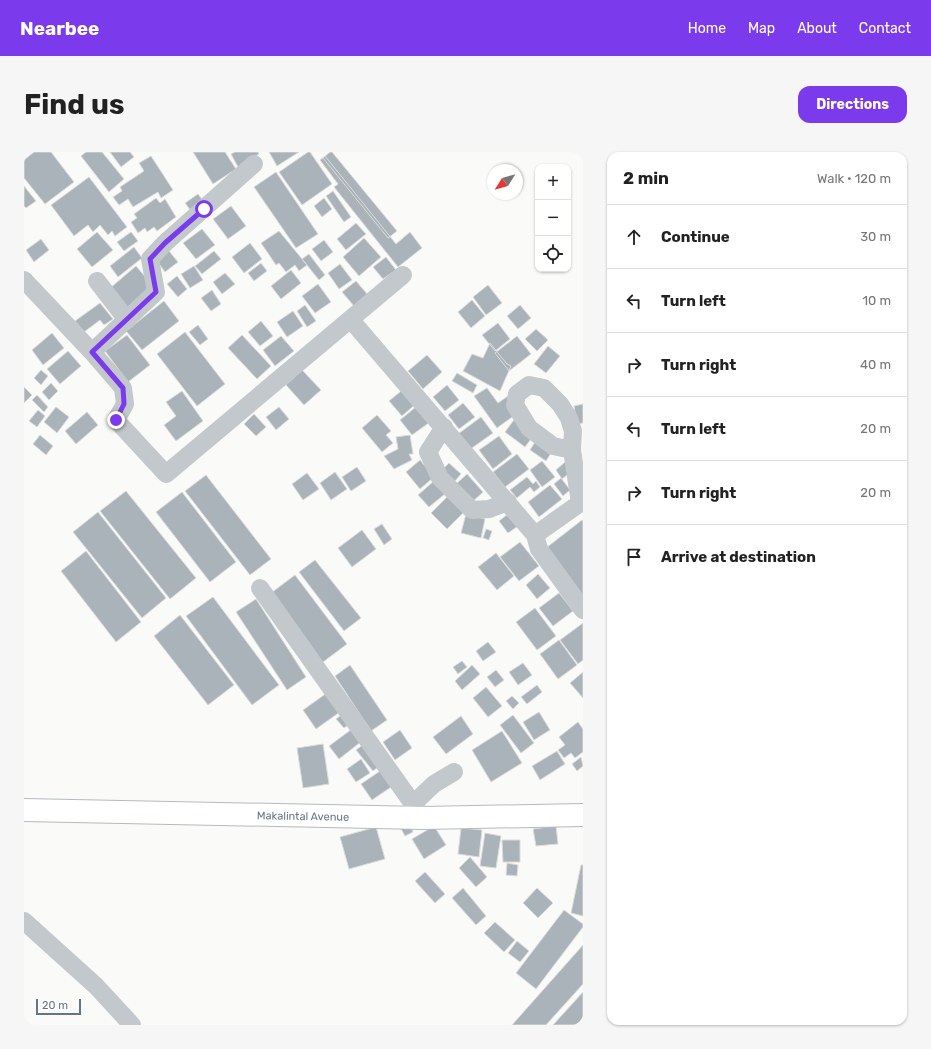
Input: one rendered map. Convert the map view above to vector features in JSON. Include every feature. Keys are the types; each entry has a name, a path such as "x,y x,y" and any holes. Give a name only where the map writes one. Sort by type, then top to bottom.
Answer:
{"main road":[{"name":"Makalintal Avenue","path":"24,810 418,811 583,815"}],"street":[{"path":"92,352 156,292 150,259 165,243 254,164"},
{"path":"24,280 92,352 123,388 124,404 116,420 166,474 403,275"},
{"path":"97,280 127,320"},
{"path":"351,320 508,502 535,536 539,549 583,610"},
{"path":"444,427 428,452 440,478 472,510 489,509 508,502"},
{"path":"535,536 582,503 572,450"},
{"path":"260,588 418,811 434,784 454,772"},
{"path":"24,921 96,986 132,1025"}],"building":[{"path":"34,152 51,152 74,182 45,204 24,178 24,160"},
{"path":"86,152 102,152 124,179 109,192 81,156"},
{"path":"110,152 130,152 134,157 121,167"},
{"path":"193,152 225,152 236,169 213,184"},
{"path":"235,152 258,152 259,154 238,167 231,154"},
{"path":"269,152 299,152 277,166"},
{"path":"310,152 332,184 302,205 279,172"},
{"path":"332,152 397,231 388,238 323,158"},
{"path":"151,156 173,190 161,198 158,192 133,207 128,199 119,205 113,197 122,191 120,187 144,171 139,163"},
{"path":"325,156 396,244 410,232 422,248 398,267 334,187 338,184 320,160"},
{"path":"276,172 318,234 296,248 254,187"},
{"path":"89,177 127,227 115,236 112,231 108,235 100,225 93,232 88,225 74,236 51,205"},
{"path":"24,186 36,201 26,208 24,206"},
{"path":"333,191 351,217 344,222 326,196"},
{"path":"198,194 204,202 191,211 185,203"},
{"path":"156,198 160,203 165,199 176,217 157,231 154,227 147,232 145,228 138,233 131,222 137,218 134,214"},
{"path":"324,198 332,209 322,217 314,206"},
{"path":"231,206 246,226 228,239 213,219"},
{"path":"356,223 366,234 346,250 337,239"},
{"path":"202,229 215,245 196,259 183,243"},
{"path":"279,231 307,265 299,271 295,265 286,272 279,263 276,265 261,243"},
{"path":"97,232 113,250 92,267 77,249"},
{"path":"131,232 138,241 124,251 117,242"},
{"path":"364,238 381,257 359,276 343,257"},
{"path":"41,239 49,250 34,262 26,250"},
{"path":"324,240 333,252 321,261 312,249"},
{"path":"250,243 262,259 244,273 232,257"},
{"path":"134,247 142,258 118,277 110,266"},
{"path":"169,251 178,262 165,272 157,261"},
{"path":"214,251 221,259 202,274 195,266"},
{"path":"309,254 325,275 319,280 302,259"},
{"path":"386,257 396,270 383,279 373,267"},
{"path":"261,263 267,271 254,281 248,273"},
{"path":"340,264 352,280 339,289 328,273"},
{"path":"136,266 153,286 127,309 109,289"},
{"path":"194,266 203,280 190,288 181,274"},
{"path":"291,270 301,283 281,299 271,286"},
{"path":"225,273 235,284 222,294 213,282"},
{"path":"177,276 187,289 178,297 167,284"},
{"path":"356,281 368,295 354,306 342,292"},
{"path":"318,284 331,302 315,313 302,296"},
{"path":"488,285 502,303 486,315 473,297"},
{"path":"212,290 221,304 211,311 201,298"},
{"path":"472,300 485,316 471,328 458,312"},
{"path":"164,301 179,321 142,350 126,331"},
{"path":"100,303 113,319 104,325 100,320 84,332 75,321"},
{"path":"305,305 316,321 307,327 297,311"},
{"path":"520,305 531,318 518,329 507,316"},
{"path":"293,311 303,326 287,337 277,322"},
{"path":"261,321 273,336 260,346 248,332"},
{"path":"498,323 510,339 495,351 482,335"},
{"path":"198,325 208,339 200,345 189,332"},
{"path":"536,329 548,340 537,351 525,339"},
{"path":"185,332 225,384 197,406 157,354"},
{"path":"52,333 64,348 43,365 32,350"},
{"path":"127,335 150,365 128,382 105,351"},
{"path":"242,335 271,366 257,379 228,348"},
{"path":"281,336 294,351 275,366 263,350"},
{"path":"517,336 531,354 509,371 495,353"},
{"path":"490,343 507,364 511,366 500,391 463,371 472,354 483,358"},
{"path":"548,346 560,356 546,373 534,364"},
{"path":"68,351 81,366 60,384 47,369"},
{"path":"427,355 442,372 423,389 408,371"},
{"path":"41,370 48,376 41,385 34,378"},
{"path":"302,370 321,390 304,405 286,385"},
{"path":"457,373 477,385 473,393 452,381"},
{"path":"51,383 58,391 49,400 42,392"},
{"path":"447,385 459,400 445,411 433,397"},
{"path":"24,387 32,395 24,403"},
{"path":"406,387 418,402 402,416 389,401"},
{"path":"487,388 498,403 508,396 519,412 497,428 474,396"},
{"path":"182,391 203,421 176,441 164,425 176,416 166,402"},
{"path":"37,395 48,407 44,412 32,400"},
{"path":"463,403 475,417 459,429 448,415"},
{"path":"583,404 583,423 577,424 574,406"},
{"path":"417,406 430,422 412,435 400,420"},
{"path":"56,407 69,417 57,433 44,422"},
{"path":"279,407 289,419 276,430 266,417"},
{"path":"38,410 45,416 37,427 29,421"},
{"path":"87,412 98,425 76,444 65,431"},
{"path":"254,414 266,427 256,436 244,424"},
{"path":"377,415 391,431 386,435 393,443 382,452 362,428"},
{"path":"481,417 493,433 469,450 458,434"},
{"path":"516,417 536,432 525,447 505,432"},
{"path":"540,434 556,445 546,461 530,450"},
{"path":"40,435 53,446 46,455 33,444"},
{"path":"410,435 413,454 409,454 412,460 394,469 384,456 398,449 396,437"},
{"path":"499,436 512,454 493,469 479,450"},
{"path":"517,454 529,469 505,487 493,472"},
{"path":"420,460 434,477 420,489 406,472"},
{"path":"542,461 555,477 542,487 530,470"},
{"path":"565,462 572,471 562,479 556,470"},
{"path":"449,463 461,474 455,481 442,470"},
{"path":"357,467 366,481 351,491 342,477"},
{"path":"335,472 347,489 331,500 320,483"},
{"path":"307,473 319,489 303,500 292,484"},
{"path":"467,474 483,492 470,504 454,486"},
{"path":"206,475 271,559 250,575 185,491"},
{"path":"527,477 533,484 536,481 540,487 534,492 530,487 517,498 510,490"},
{"path":"561,478 570,490 563,496 554,484"},
{"path":"435,480 446,493 429,507 418,495"},
{"path":"550,485 562,499 539,517 528,502"},
{"path":"126,491 196,578 170,599 100,511"},
{"path":"182,492 236,562 210,582 156,512"},
{"path":"450,494 466,510 447,529 431,513"},
{"path":"512,511 521,524 508,533 499,521"},
{"path":"98,512 166,598 142,618 73,532"},
{"path":"466,514 485,519 481,538 461,533"},
{"path":"582,520 583,521 583,596 546,548"},
{"path":"382,524 392,539 384,545 374,529"},
{"path":"486,529 492,531 489,540 483,538"},
{"path":"362,530 376,549 352,567 338,548"},
{"path":"520,542 539,566 519,581 500,557"},
{"path":"86,551 141,622 116,642 61,571"},
{"path":"496,553 514,576 497,590 478,567"},
{"path":"315,560 361,618 344,631 299,572"},
{"path":"538,574 550,588 537,599 526,585"},
{"path":"295,575 347,644 319,665 267,596"},
{"path":"559,593 573,611 553,626 539,608"},
{"path":"213,597 279,685 252,705 186,616"},
{"path":"256,599 306,677 287,690 236,612"},
{"path":"535,608 556,636 537,650 516,622"},
{"path":"180,615 234,685 208,705 154,636"},
{"path":"583,623 583,660 578,664 560,640"},
{"path":"559,640 577,665 558,679 540,654"},
{"path":"488,642 496,652 483,661 476,651"},
{"path":"462,661 467,667 458,674 453,667"},
{"path":"523,663 532,675 518,685 509,672"},
{"path":"350,665 387,720 371,731 335,676"},
{"path":"472,665 480,674 462,690 455,681"},
{"path":"496,670 504,680 495,687 487,677"},
{"path":"583,672 583,698 570,683"},
{"path":"537,685 542,692 527,704 521,697"},
{"path":"486,687 502,706 488,717 473,698"},
{"path":"331,690 344,709 316,729 303,710"},
{"path":"512,696 519,703 513,709 506,701"},
{"path":"539,712 550,730 534,740 523,722"},
{"path":"344,713 352,722 344,728 336,719"},
{"path":"513,715 534,743 521,753 500,725"},
{"path":"461,716 473,734 446,754 433,737"},
{"path":"578,722 583,729 583,752 575,758 571,753 564,758 558,750 565,745 559,737"},
{"path":"352,729 362,741 339,759 329,746"},
{"path":"400,730 412,748 395,760 383,742"},
{"path":"502,731 522,763 491,782 472,750"},
{"path":"367,742 383,763 373,771 356,750"},
{"path":"323,744 329,784 303,788 297,748"},
{"path":"557,751 565,764 540,780 532,766"},
{"path":"581,757 583,766 577,771 572,764"},
{"path":"361,759 370,773 356,782 347,769"},
{"path":"386,767 397,783 372,800 361,784"},
{"path":"408,822 413,832 405,836 400,827"},
{"path":"434,826 446,845 424,859 412,839"},
{"path":"556,826 558,844 536,846 533,829"},
{"path":"376,827 385,859 349,869 340,837"},
{"path":"461,828 482,830 479,857 458,854"},
{"path":"485,833 501,836 496,868 480,866"},
{"path":"502,840 520,840 520,862 503,862"},
{"path":"470,857 487,877 476,887 459,868"},
{"path":"507,863 518,865 517,876 506,875"},
{"path":"581,865 583,865 583,916 571,913"},
{"path":"425,872 445,894 435,903 415,881"},
{"path":"463,888 486,916 476,925 452,898"},
{"path":"537,888 553,903 538,918 523,903"},
{"path":"564,910 583,924 583,927 536,989 516,973"},
{"path":"495,922 515,940 504,952 484,933"},
{"path":"517,941 529,951 520,962 508,953"},
{"path":"583,945 583,984 546,1025 512,1025"},
{"path":"583,992 583,1025 553,1025"}],"route":[{"path":"116,420 124,404 123,388 92,352 156,292 150,259 165,243 204,209"}]}
